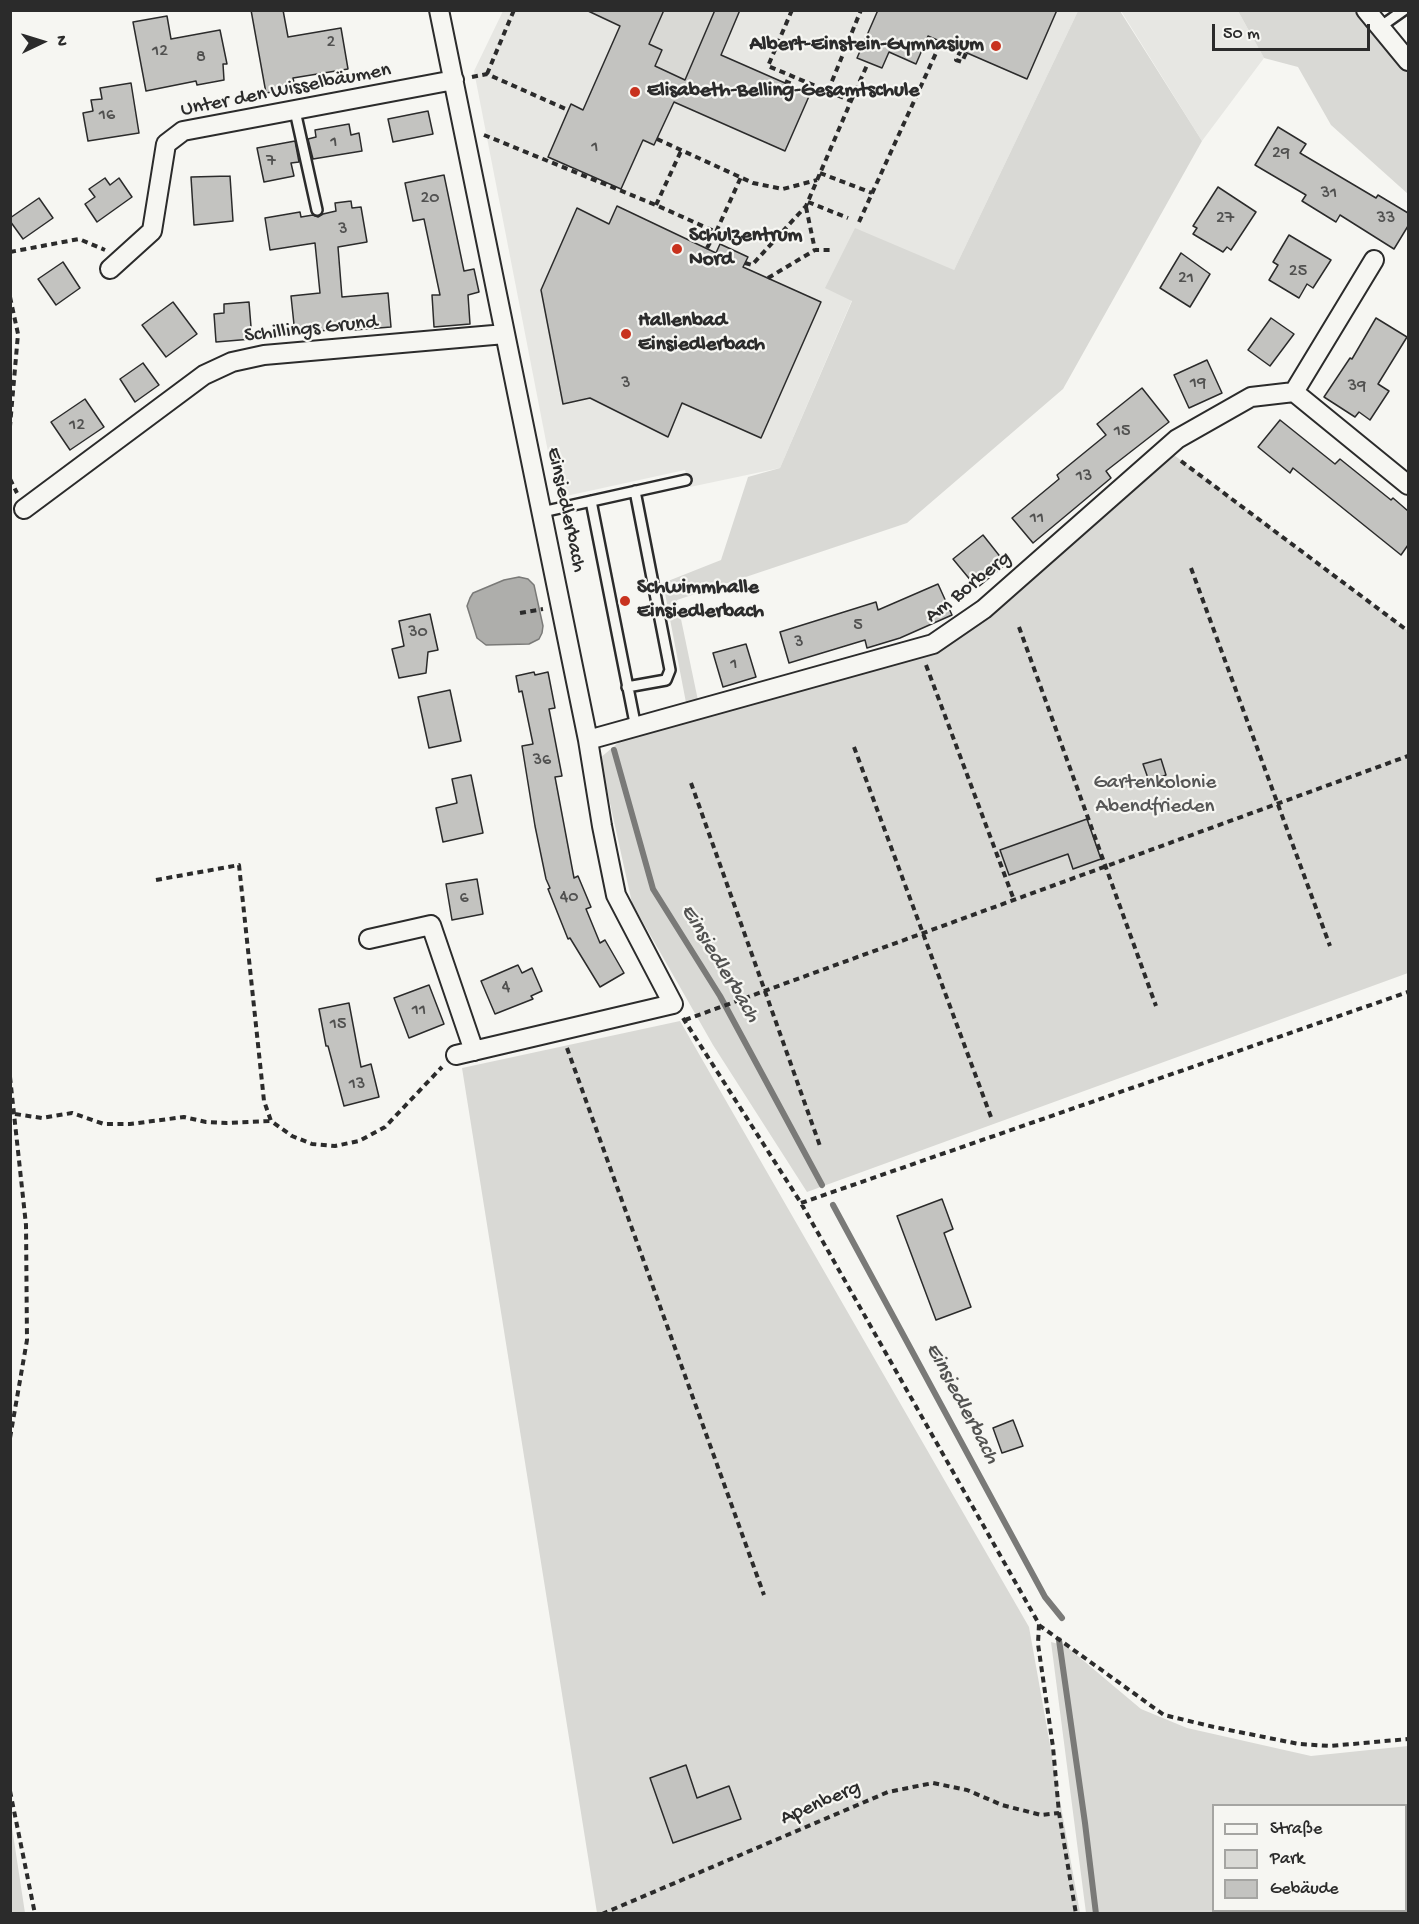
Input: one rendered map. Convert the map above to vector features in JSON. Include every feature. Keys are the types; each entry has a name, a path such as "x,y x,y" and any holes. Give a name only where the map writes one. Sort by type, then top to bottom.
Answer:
{"street":[{"name":"Einsiedlerbach","path":"439,10 588,740 616,896 674,1004"},
{"path":"1366,10 1408,61"},
{"name":"Unter den Wisselbäumen","path":"116,264 152,231 166,144 183,131 454,80"},
{"path":"1374,260 1294,392 1408,485"},
{"name":"Schillings Grund","path":"24,509 204,375 232,362 264,355 505,334"},
{"name":"Am Borberg","path":"588,740 933,644 984,609 1177,439 1251,396 1294,392"},
{"path":"369,939 431,925 465,1053 674,1004"}],"lane":[{"path":"1380,27 1404,10"},
{"path":"295,111 317,210"},
{"path":"542,512 686,480"},
{"path":"627,687 666,680 670,670 635,491"},
{"path":"591,501 636,728"}],"path":[{"path":"514,10 487,74 568,110"},
{"path":"792,10 768,66 851,101"},
{"path":"828,91 861,10"},
{"path":"858,222 940,42"},
{"path":"960,51 965,54 962,62 956,60 960,51"},
{"path":"745,263 752,265 807,204 868,63"},
{"path":"785,81 794,85 793,87"},
{"path":"484,146 482,134 716,232"},
{"path":"657,140 753,183 783,189 817,180"},
{"path":"656,205 681,151"},
{"path":"820,173 872,193"},
{"path":"706,248 716,232 741,177"},
{"path":"807,204 848,218"},
{"path":"807,204 815,250"},
{"path":"10,252 79,239 116,264"},
{"path":"768,278 815,250 831,250"},
{"path":"10,297 18,334 10,426"},
{"path":"1166,450 1408,632"},
{"path":"1191,567 1330,946"},
{"path":"1019,627 1156,1006"},
{"path":"920,648 1014,900"},
{"path":"854,747 992,1117"},
{"path":"684,1020 1408,756"},
{"path":"692,783 820,1146"},
{"path":"156,880 239,865 264,1101 271,1121 292,1136 312,1144 335,1146 359,1141 385,1126 433,1076 465,1053"},
{"path":"801,1203 1408,992"},
{"path":"674,1004 801,1203 1039,1624 1164,1715 1299,1744 1330,1746 1408,1739"},
{"path":"561,1030 764,1595"},
{"path":"10,1077 26,1225 27,1340 10,1437"},
{"path":"15,1114 42,1118 72,1113 104,1124 130,1124 184,1117 206,1122 227,1123 271,1121"},
{"path":"1039,1624 1038,1644 1053,1747 1059,1813 1076,1914"},
{"name":"Apenberg","path":"602,1914 888,1792 933,1783 967,1790 1002,1805 1041,1815 1059,1813"},
{"path":"10,1791 35,1914"}],"shaded area":[{"name":"Schulzentrum Nord","path":"503,11 1078,11 954,270 852,300 780,468 690,487 685,470 557,498 474,71"},
{"path":"1121,11 1238,11 1264,58 1202,141"},
{"path":"519,577 528,579 534,585 543,626 542,633 539,639 529,644 486,645 477,638 467,606 470,598 473,593 504,580"}],"green space":[{"path":"715,11 685,79 645,62 633,12"},
{"name":"Gartenkolonie Abendfrieden","path":"1078,11 1120,11 1202,141 1063,389 907,523 677,600 700,710 933,644 1166,449 1408,631 1408,973 807,1192 713,1045 632,903 600,758 636,728 688,713 663,583 721,560 748,477 780,468 852,301 825,288 855,228 954,270"},
{"path":"1238,11 1366,11 1408,61 1408,194 1331,125 1298,67 1264,58"},
{"path":"680,1021 1029,1627 1080,1913 597,1913 462,1068"},
{"path":"1051,1642 1066,1646 1141,1709 1187,1728 1311,1756 1408,1746 1408,1913 1086,1913"},
{"path":"11,1821 25,1913 11,1913"}],"building":[{"path":"251,10 283,10 288,37 341,28 348,69 293,78 295,88 266,93"},
{"path":"586,10 664,10 649,44 662,50 655,66 685,80 715,10 740,10 721,55 810,94 785,151 674,102 654,145 643,140 621,189 548,157 571,104 583,110 620,26"},
{"name":"Albert-Einstein-Gymnasium","path":"878,10 1057,10 1027,79 928,36 916,64 889,52 882,68 857,58"},
{"path":"167,16 171,39 220,30 227,64 223,64 224,80 197,85 196,81 146,91 133,22"},
{"path":"131,83 139,133 88,141 83,113 93,111 91,100 102,99 100,88"},
{"path":"428,111 433,134 393,142 388,119"},
{"path":"349,124 351,135 359,133 362,151 313,159 308,139 316,137 315,130"},
{"path":"1278,127 1306,144 1300,153 1376,198 1378,195 1408,213 1408,226 1394,249 1340,215 1336,222 1302,201 1306,195 1255,165"},
{"path":"295,141 299,162 291,163 294,176 264,182 257,148"},
{"path":"444,175 464,271 474,269 479,292 468,295 470,324 434,327 432,295 440,295 424,219 413,221 405,183"},
{"path":"230,176 233,221 194,225 191,177"},
{"path":"105,178 110,185 119,178 132,197 97,222 85,204 95,197 89,189"},
{"path":"1218,187 1256,212 1231,250 1227,247 1223,252 1193,234 1197,228 1193,226"},
{"path":"39,198 53,218 23,239 10,218"},
{"path":"351,201 352,208 361,207 367,242 338,247 342,297 388,293 391,327 354,330 353,327 295,334 291,296 320,293 315,243 270,250 265,218 300,212 301,217 313,215 318,217 336,211 335,203"},
{"name":"Hallenbad Einsiedlerbach","path":"617,206 716,253 720,244 748,257 743,267 821,302 761,438 682,403 668,437 590,398 563,404 541,290 577,208 609,224"},
{"path":"1289,235 1331,260 1313,288 1307,284 1299,298 1269,280 1278,265 1273,262"},
{"path":"1181,253 1210,274 1190,307 1160,288"},
{"path":"63,262 80,288 56,305 38,279"},
{"path":"173,302 197,334 166,357 142,325"},
{"path":"249,302 252,339 216,342 214,314 224,313 224,304"},
{"path":"1271,318 1294,334 1270,366 1248,350"},
{"path":"1376,318 1407,337 1378,384 1389,391 1370,420 1359,412 1355,417 1324,397 1350,358 1352,359"},
{"path":"1207,360 1222,393 1189,408 1174,375"},
{"path":"143,363 159,385 135,402 120,379"},
{"path":"1142,388 1169,422 1106,471 1111,478 1033,543 1012,518 1059,479 1057,475 1106,435 1097,424"},
{"path":"85,399 104,427 70,450 51,422"},
{"path":"1280,420 1335,464 1340,459 1408,511 1408,545 1401,555 1293,468 1290,473 1258,447"},
{"path":"983,535 1006,564 977,588 953,559"},
{"path":"938,584 952,615 900,638 867,648 865,640 789,663 780,632 876,602 878,610"},
{"path":"430,614 438,650 428,652 426,673 399,678 392,649 404,646 399,621"},
{"path":"746,644 756,677 723,687 713,653"},
{"path":"534,672 535,675 548,672 555,708 549,709 562,776 555,777 574,878 578,876 591,907 586,909 600,943 605,940 624,973 600,987 570,938 568,939 548,889 550,888 535,826 522,746 533,744 522,691 519,692 516,676"},
{"path":"450,690 461,741 429,748 418,697"},
{"path":"1161,759 1166,775 1149,781 1143,764"},
{"path":"471,775 483,833 443,842 436,808 457,803 452,779"},
{"path":"1087,819 1101,859 1073,869 1068,854 1009,875 1000,850"},
{"path":"477,879 483,914 452,920 446,884"},
{"path":"518,965 522,973 532,968 542,991 531,996 533,999 495,1014 481,981"},
{"path":"429,985 444,1024 409,1038 394,998"},
{"path":"349,1003 361,1067 371,1064 379,1097 344,1106 328,1046 326,1046 319,1009"},
{"path":"942,1199 953,1229 944,1233 971,1307 936,1320 897,1216"},
{"path":"1013,1420 1023,1446 1002,1453 993,1428"},
{"path":"686,1765 697,1798 729,1786 741,1819 673,1843 650,1778"}],"waterway":[{"name":"Einsiedlerbach","path":"614,750 653,889 720,996 822,1185"},
{"name":"Einsiedlerbach","path":"833,1205 1045,1597 1062,1618"},
{"name":"Einsiedlerbach","path":"1059,1640 1096,1914"}],"place":[{"name":"Albert-Einstein-Gymnasium","path":"996,46"},
{"name":"Elisabeth-Belling-Gesamtschule","path":"635,92"},
{"name":"Schulzentrum Nord","path":"677,249"},
{"name":"Hallenbad Einsiedlerbach","path":"626,334"},
{"name":"Schwimmhalle Einsiedlerbach","path":"625,601"}]}
